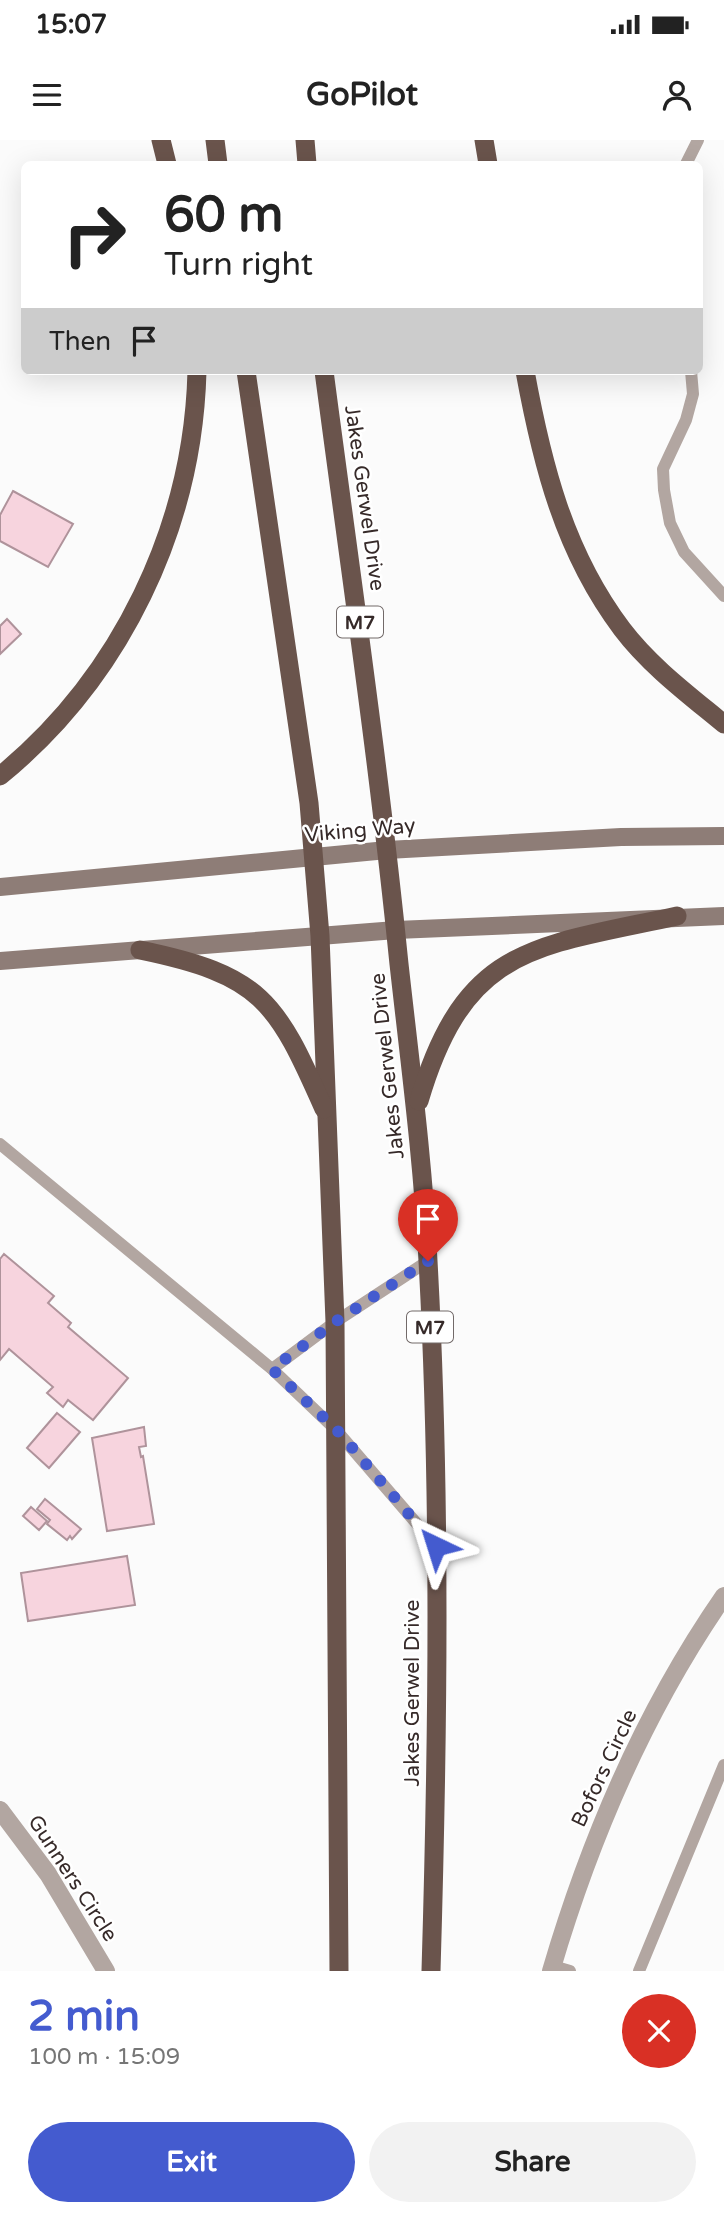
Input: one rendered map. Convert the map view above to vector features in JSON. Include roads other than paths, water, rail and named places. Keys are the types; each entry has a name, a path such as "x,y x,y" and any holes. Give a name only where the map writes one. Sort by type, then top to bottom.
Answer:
{"highway":[{"path":"161,140 166,161"},
{"path":"215,140 218,161"},
{"path":"305,140 307,161"},
{"path":"484,140 488,161"},
{"path":"0,776 23,757 78,698 138,605 165,542 181,491 192,436 197,375"},
{"path":"247,375 309,803 320,936 329,1120 337,1430 339,1971"},
{"name":"Jakes Gerwel Drive","path":"325,375 358,602 387,850 417,1109 428,1261 436,1546 430,1971"},
{"path":"525,375 546,477 570,543 586,572 622,630 656,666 724,724"},
{"path":"417,1109 428,1071 450,1019 487,976 509,962 559,943 677,916"},
{"path":"140,950 213,969 244,985 264,1001 289,1035 329,1120"}],"main road":[{"name":"Viking Way","path":"0,887 387,850 621,837 724,836"},
{"path":"0,961 396,930 724,916"}],"street":[{"name":"Bofors Circle","path":"558,1969 587,1864 620,1781 688,1651 724,1596"},
{"name":"Gunners Circle","path":"0,1810 48,1874 106,1971"}],"lane":[{"path":"688,161 698,140"},
{"path":"691,375 693,394 686,420 663,469 664,490 670,523 684,552 724,596"},
{"path":"0,1144 272,1369 337,1430 436,1546"},
{"path":"272,1369 335,1322 428,1261"},
{"path":"639,1971 724,1765"}]}
